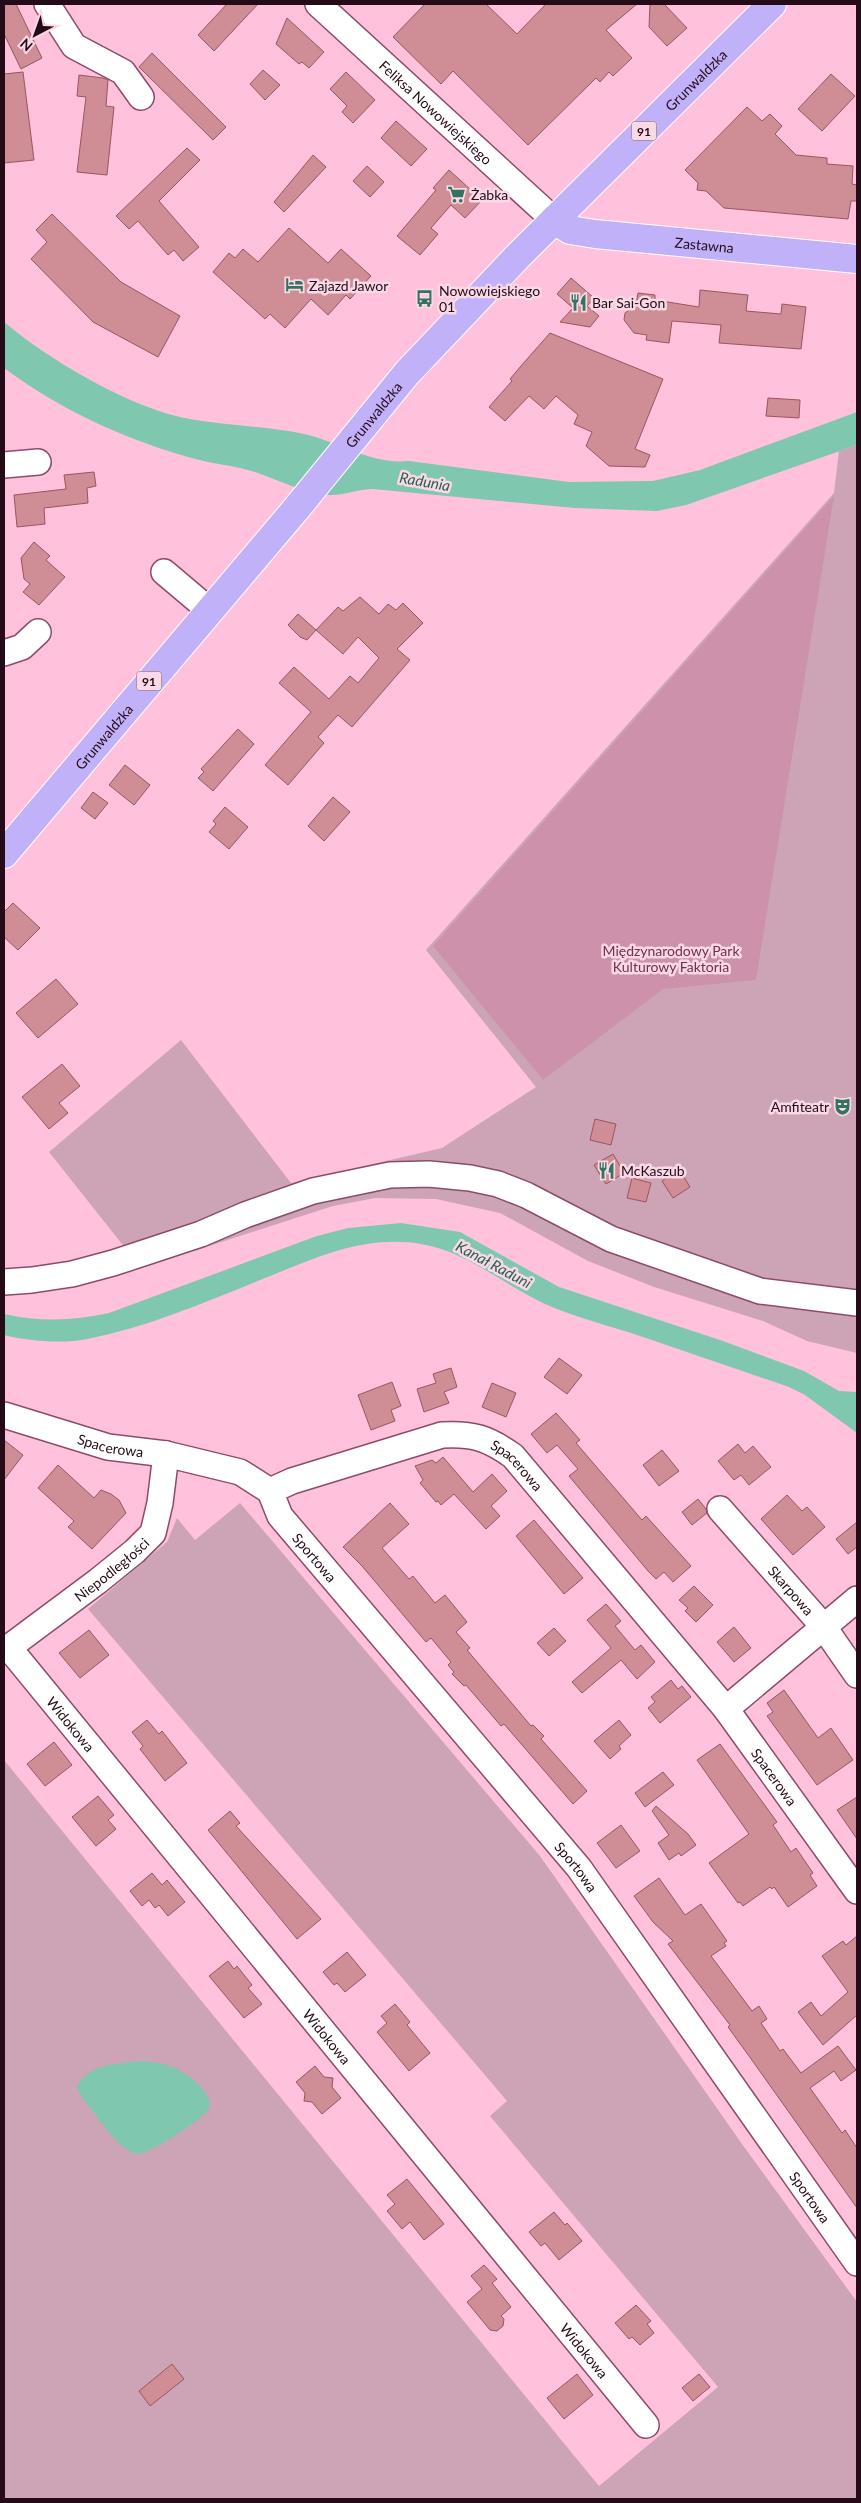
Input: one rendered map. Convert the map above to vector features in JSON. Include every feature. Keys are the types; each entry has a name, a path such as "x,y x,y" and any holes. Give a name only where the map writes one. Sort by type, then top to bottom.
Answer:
{"main road":[{"name":"Grunwaldzka","path":"4,854 296,509 408,373 554,220 772,4"},
{"name":"Zastawna","path":"554,220 570,230 595,234 857,259"}],"street":[{"path":"47,4 74,46 123,72 141,97"},
{"name":"Feliksa Nowowiejskiego","path":"318,4 554,220"},
{"path":"4,465 38,462"},
{"path":"164,572 209,610"},
{"path":"4,653 22,648 38,632"},
{"path":"4,1282 64,1275 113,1263 202,1234 285,1199 320,1190 390,1175 429,1174 470,1178 498,1184 526,1195 611,1239 760,1291 857,1304"},
{"name":"Spacerowa","path":"4,1415 108,1447 166,1454 240,1472 270,1491 292,1482 442,1435 462,1434 481,1437 513,1456 726,1709 857,1891"},
{"name":"Niepodległości","path":"6,1650 135,1551 153,1533 160,1503 166,1454"},
{"name":"Sportowa","path":"270,1491 280,1516 579,1868 857,2263"},
{"name":"Skarpowa","path":"720,1509 822,1626 857,1674"},
{"path":"726,1709 857,1598"},
{"name":"Widokowa","path":"6,1650 646,2424"}],"green space":[{"name":"Międzynarodowy Park Kulturowy Faktoria","path":"857,445 857,1353 807,1341 763,1321 654,1287 588,1261 500,1213 436,1199 375,1198 333,1206 141,1268 49,1152 181,1040 291,1183 442,1148 536,1087 426,950 834,493 839,451"},
{"path":"834,496 756,980 663,989 543,1080 433,946"},
{"path":"240,1503 540,1856 742,2144 857,2302 857,2499 4,2499 4,1760 599,2486 718,2387 490,2116 507,2101 88,1609 167,1542 177,1518 195,1540"}],"water":[{"name":"Radunia","path":"4,322 64,365 111,391 158,411 195,420 304,434 382,460 409,461 569,482 653,481 700,470 857,412 857,445 686,505 657,511 575,508 373,489 344,494 319,494 264,475 196,459 139,441 92,421 47,397 4,368"},
{"name":"Kanał Raduni","path":"401,1223 460,1232 559,1287 723,1341 804,1371 839,1391 857,1392 857,1433 805,1395 789,1387 562,1311 531,1297 455,1254 435,1247 413,1243 374,1243 346,1248 160,1319 87,1339 77,1341 45,1341 4,1335 4,1314 56,1320 109,1313 317,1236 348,1228"},
{"path":"140,2061 159,2063 186,2074 200,2086 210,2104 209,2108 200,2118 182,2131 148,2151 133,2153 110,2134 80,2095 77,2087 82,2079 96,2069 113,2064"}],"building":[{"path":"4,4 16,4 42,58 21,69 4,34"},
{"path":"227,4 258,4 214,51 198,35"},
{"path":"425,4 486,4 517,34 546,4 637,4 606,30 632,58 613,76 609,72 600,82 596,78 528,145 453,71 441,84 393,37"},
{"path":"650,4 664,4 687,28 667,46 649,27"},
{"path":"287,18 324,52 309,68 302,62 299,64 276,44"},
{"path":"152,53 226,127 213,140 139,67"},
{"path":"263,70 280,85 265,100 250,84"},
{"path":"23,72 34,160 4,163 4,74"},
{"path":"346,72 375,100 353,123 342,112 347,106 330,89"},
{"path":"831,74 855,96 822,131 798,109"},
{"path":"79,75 108,80 106,106 114,107 107,175 77,172 86,97 77,96"},
{"path":"747,107 762,121 770,114 782,126 775,134 796,155 827,158 827,164 853,166 852,184 857,185 857,201 851,201 848,219 724,208 706,191 697,190 698,183 685,170"},
{"path":"396,121 427,149 411,166 381,138"},
{"path":"187,148 200,160 159,201 199,247 183,261 174,250 168,255 138,221 129,229 116,216"},
{"path":"313,155 326,167 284,212 274,202"},
{"path":"367,166 384,182 370,197 353,181"},
{"path":"449,170 482,200 465,218 451,205 431,228 438,234 420,255 397,236 436,190 433,188"},
{"path":"52,214 121,282 180,316 158,357 93,322 31,259 47,242 36,230"},
{"name":"Zajazd Jawor","path":"289,228 328,263 341,249 371,276 350,299 346,295 328,315 311,299 285,328 270,314 265,319 213,272 229,253 235,258 243,249 258,262"},
{"name":"Bar Sai-Gon","path":"571,278 594,298 587,306 599,316 590,327 560,322 573,308 557,294"},
{"path":"700,290 748,295 746,311 781,314 782,304 806,307 801,349 719,343 721,325 672,321 669,343 646,340 647,335 634,333 624,320 625,313 636,305 638,293 655,295 655,300 699,307"},
{"path":"550,333 663,379 635,449 650,455 645,467 609,466 586,446 592,432 574,424 578,415 556,396 544,409 529,396 505,421 489,407 512,381 510,379"},
{"path":"768,398 800,400 799,418 766,416"},
{"path":"94,472 96,486 87,488 88,503 44,508 45,524 17,527 14,495 66,489 64,475"},
{"path":"34,542 50,556 46,560 65,577 39,605 23,592 30,584 24,579 21,558"},
{"path":"360,597 379,614 388,604 396,610 403,603 423,623 397,649 410,660 352,727 338,715 318,737 324,743 288,785 265,765 311,712 279,683 294,667 329,699 350,676 358,683 379,658 358,637 343,654 316,630 338,607 343,611"},
{"path":"298,614 316,630 307,640 300,637 288,625"},
{"path":"238,729 254,744 213,791 198,778 204,772 201,769"},
{"path":"125,765 150,785 134,805 109,785"},
{"path":"93,792 108,803 95,819 81,808"},
{"path":"333,797 350,812 324,841 308,826"},
{"path":"225,807 248,827 229,849 209,832 216,824 213,821"},
{"path":"13,903 40,928 18,950 4,937 4,912"},
{"path":"56,979 78,1004 38,1038 16,1013"},
{"path":"62,1064 80,1086 59,1103 68,1113 49,1129 22,1097"},
{"path":"595,1119 616,1124 611,1145 590,1140"},
{"path":"613,1154 624,1173 606,1184 594,1165"},
{"path":"679,1169 690,1187 673,1198 662,1181"},
{"path":"632,1178 651,1183 646,1202 627,1198"},
{"path":"559,1358 582,1375 567,1394 544,1377"},
{"path":"451,1368 457,1387 444,1392 449,1403 424,1412 417,1389 436,1383 433,1374"},
{"path":"392,1382 401,1406 391,1410 395,1421 371,1430 358,1395"},
{"path":"492,1383 516,1393 506,1417 482,1407"},
{"path":"556,1413 580,1440 576,1443 642,1520 646,1516 691,1566 673,1582 664,1572 656,1579 648,1571 569,1476 578,1469 557,1445 547,1453 531,1434"},
{"path":"4,1440 23,1455 4,1480"},
{"path":"738,1444 745,1453 753,1446 771,1467 749,1485 741,1475 734,1480 718,1461"},
{"path":"662,1450 679,1471 659,1486 643,1465"},
{"path":"443,1457 473,1492 492,1474 507,1491 491,1506 500,1516 486,1529 454,1494 441,1505 438,1501 436,1502 420,1483 423,1480 415,1466 432,1460 436,1463"},
{"path":"58,1465 94,1498 101,1490 111,1494 119,1500 126,1513 92,1549 68,1527 74,1521 38,1488"},
{"path":"787,1495 802,1511 807,1507 825,1527 793,1555 761,1519"},
{"path":"698,1499 707,1513 692,1525 682,1512"},
{"path":"390,1503 409,1524 382,1548 409,1579 413,1576 435,1603 445,1595 467,1622 456,1632 470,1648 467,1650 531,1726 533,1725 544,1736 541,1739 587,1791 573,1804 504,1724 501,1726 466,1685 464,1686 452,1674 454,1672 448,1665 451,1662 431,1638 426,1642 362,1566 343,1547"},
{"path":"534,1520 583,1578 564,1594 516,1536"},
{"path":"857,1522 857,1547 848,1554 836,1539"},
{"path":"694,1586 713,1605 696,1622 685,1611 688,1608 679,1600"},
{"path":"606,1604 621,1621 615,1626 635,1650 641,1645 655,1662 637,1679 621,1660 582,1693 572,1682 611,1648 587,1620"},
{"path":"734,1627 751,1648 734,1662 717,1642"},
{"path":"554,1628 566,1641 549,1656 537,1643"},
{"path":"89,1630 109,1655 80,1678 59,1653"},
{"path":"671,1680 678,1689 682,1686 691,1697 660,1723 648,1708 655,1702 651,1697"},
{"path":"784,1690 818,1738 831,1728 853,1760 817,1785 767,1716 773,1712 767,1703"},
{"path":"147,1720 159,1734 162,1731 187,1763 165,1781 140,1749 143,1746 132,1732"},
{"path":"619,1720 631,1735 619,1746 621,1749 610,1759 594,1741"},
{"path":"54,1742 72,1765 45,1786 27,1764"},
{"path":"720,1744 777,1822 773,1825 791,1852 796,1848 813,1873 810,1875 817,1886 788,1907 774,1887 772,1889 770,1887 743,1906 740,1902 738,1903 709,1863 749,1834 697,1760"},
{"path":"663,1772 674,1785 645,1807 635,1793"},
{"path":"98,1796 114,1815 108,1820 116,1829 96,1846 72,1817"},
{"path":"857,1797 857,1839 837,1810"},
{"path":"656,1806 688,1834 696,1845 681,1856 679,1853 669,1860 658,1843 669,1835 652,1811"},
{"path":"230,1811 240,1823 236,1826 321,1919 297,1939 208,1830"},
{"path":"621,1825 640,1851 616,1868 597,1843"},
{"path":"152,1873 162,1885 167,1880 185,1902 168,1916 159,1905 155,1908 149,1900 142,1906 130,1891"},
{"path":"659,1878 685,1915 701,1904 727,1941 724,1943 726,1946 711,1956 752,2011 759,2006 767,2019 761,2023 780,2051 783,2049 801,2073 838,2046 856,2070 841,2081 834,2071 810,2088 842,2133 845,2130 857,2148 857,2208 728,2027 730,2025 668,1944 673,1941 653,1922 634,1896"},
{"path":"857,1936 857,2015 823,2045 798,2012 811,2002 821,2016 848,1992 822,1956 843,1941 846,1945"},
{"path":"347,1952 366,1975 345,1992 337,1983 334,1985 323,1972"},
{"path":"228,1961 234,1969 237,1966 252,1985 248,1988 262,2004 244,2018 209,1976"},
{"path":"395,2004 410,2022 407,2025 430,2053 409,2071 377,2032 387,2023 381,2016"},
{"path":"315,2066 324,2077 333,2078 332,2087 341,2098 322,2114 312,2102 304,2101 305,2093 296,2082"},
{"path":"407,2179 444,2224 424,2240 410,2222 402,2229 387,2211 395,2204 387,2195"},
{"path":"554,2212 565,2225 567,2223 582,2241 559,2260 545,2243 541,2246 529,2232"},
{"path":"484,2265 497,2279 492,2283 511,2307 501,2316 504,2319 503,2326 497,2331 490,2330 467,2302 482,2289 471,2276"},
{"path":"636,2305 651,2321 647,2324 654,2333 640,2345 632,2337 629,2339 615,2323"},
{"path":"172,2364 184,2379 150,2406 139,2391"},
{"path":"577,2374 593,2395 564,2419 547,2398"},
{"path":"699,2374 710,2387 693,2401 682,2388"}],"place":[{"name":"Żabka","path":"457,194"},
{"name":"Zajazd Jawor","path":"295,285"},
{"name":"Nowowiejskiego 01","path":"425,298"},
{"name":"Bar Sai-Gon","path":"578,302"},
{"name":"Amfiteatr","path":"843,1106"},
{"name":"McKaszub","path":"607,1170"}]}
